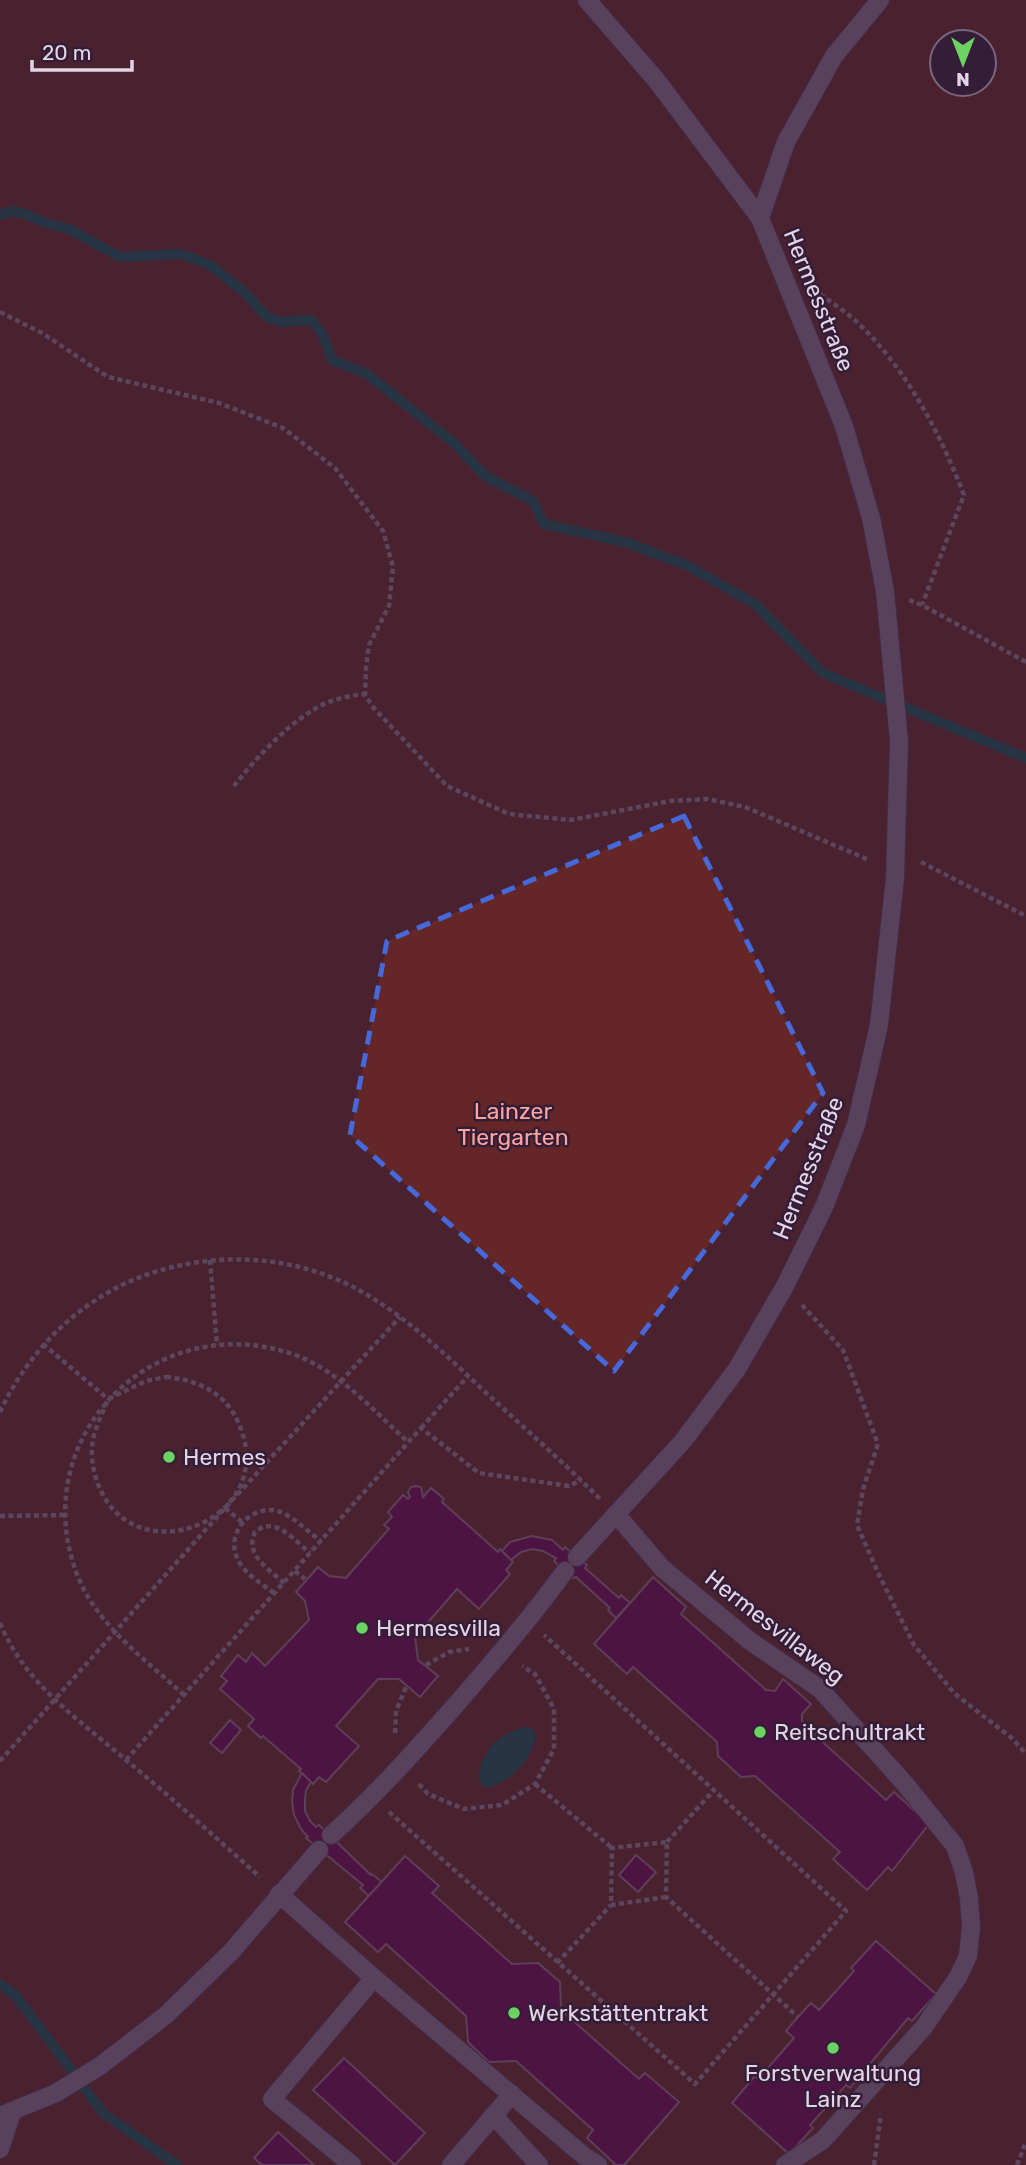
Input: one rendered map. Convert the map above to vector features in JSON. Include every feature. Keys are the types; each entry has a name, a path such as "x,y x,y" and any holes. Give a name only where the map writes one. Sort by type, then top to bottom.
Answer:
{"lane":[{"name":"Hermesstraße","path":"587,0 657,81 760,218 844,426 871,518 885,591 900,741 895,878 879,1026 856,1125 824,1207 785,1286 737,1369 683,1441 616,1514"},
{"path":"760,218 786,142 834,56 880,0"},
{"path":"577,1557 616,1514"},
{"name":"Hermesvillaweg","path":"616,1514 662,1568 750,1641 820,1689 906,1785 955,1846 964,1872 971,1927 968,1956 958,1977 923,2027 823,2140 785,2165"},
{"path":"331,1835 373,1798 403,1765 528,1621 565,1571"},
{"path":"0,2149 6,2114 56,2093 100,2066 166,2015 231,1952 319,1850"},
{"path":"279,1894 374,1978 598,2165"},
{"path":"352,2165 272,2099 374,1978"},
{"path":"451,2165 512,2094"},
{"path":"494,2115 539,2165"}],"path":[{"path":"817,292 858,322 894,362 947,452 964,495 922,604"},
{"path":"0,312 42,333 108,377 219,404 283,428 335,468 383,531 393,567 389,606 369,645 365,694 372,706 446,786 509,814 571,820 670,801 708,799 745,807 791,825 866,857 895,878"},
{"path":"885,591 922,604 1026,662"},
{"path":"234,786 256,758 313,709 344,697 365,694"},
{"path":"896,852 915,859 1026,916"},
{"path":"210,1260 217,1345"},
{"path":"0,1412 24,1369 43,1344 63,1325 107,1293 157,1271 210,1260 268,1261 316,1272 352,1286 400,1317 468,1376 616,1514"},
{"path":"785,1286 843,1350 878,1444 863,1489 857,1525 914,1645 955,1694 1013,1739 1026,1754"},
{"path":"0,1761 225,1508 400,1317"},
{"path":"43,1344 108,1399"},
{"path":"184,1695 116,1632 98,1611 79,1578 69,1547 65,1515 69,1473 87,1429 108,1399 130,1379 169,1356 217,1345 249,1344 297,1356 319,1367 341,1382 408,1442"},
{"path":"126,1760 468,1376"},
{"path":"166,1377 196,1382 222,1398 235,1414 247,1452 244,1473 237,1492 225,1508 192,1529 172,1532 152,1530 133,1523 117,1511 104,1496 95,1478 91,1458 93,1438 108,1399 146,1381 166,1377"},
{"path":"421,1428 479,1473 569,1486 581,1480"},
{"path":"225,1508 243,1522"},
{"path":"274,1593 243,1568 236,1555 236,1534 243,1522 255,1513 276,1511 290,1517 320,1541"},
{"path":"0,1516 65,1515"},
{"path":"284,1583 254,1555 251,1546 255,1532 267,1525 278,1527 310,1553"},
{"path":"295,1571 305,1579"},
{"path":"0,1623 17,1655 53,1701 126,1760 279,1894"},
{"path":"406,1687 396,1712 395,1739 403,1765 428,1794 464,1809 502,1805 535,1784 554,1749 554,1709 535,1674 502,1652 475,1648 449,1652 426,1665"},
{"path":"402,1824 695,2084 846,1911 559,1648"},
{"path":"535,1784 612,1848 667,1842"},
{"path":"714,1790 667,1842 666,1897 798,2017"},
{"path":"611,1905 612,1848"},
{"path":"557,1963 611,1905 666,1897"},
{"path":"874,2165 878,2127"},
{"path":"1017,2165 1026,2142"}],"highlighted area":[{"path":"684,816 823,1093 614,1371 350,1135 387,941"}],"green space":[{"name":"Lainzer Tiergarten","path":"0,0 1026,0 1026,2165 0,2165"}],"shaded area":[{"path":"523,1727 529,1727 536,1732 529,1756 519,1769 506,1779 491,1787 484,1786 479,1777 488,1751 498,1740"}],"building":[{"name":"Hermesvilla","path":"415,1486 421,1487 423,1497 431,1488 444,1499 442,1502 498,1552 500,1549 513,1562 506,1570 510,1574 479,1609 457,1589 415,1637 418,1660 438,1676 420,1697 399,1679 378,1679 336,1726 359,1746 326,1782 319,1777 313,1784 299,1771 301,1769 248,1726 254,1719 220,1689 227,1681 221,1676 238,1655 246,1662 252,1653 265,1666 309,1620 305,1601 296,1592 318,1567 329,1576 346,1578 389,1529 384,1525 392,1517 388,1512 403,1495 408,1499 408,1492"},
{"path":"532,1536 552,1540 563,1550 565,1547 619,1598 621,1595 630,1603 616,1618 608,1610 610,1608 554,1561 556,1558 532,1549 521,1552 511,1560 502,1551 510,1542"},
{"name":"Reitschultrakt","path":"653,1577 686,1607 681,1614 766,1690 775,1691 783,1679 811,1704 802,1714 802,1723 886,1800 894,1792 929,1824 892,1871 888,1867 867,1890 833,1859 840,1852 755,1776 741,1777 718,1756 717,1742 633,1667 627,1674 594,1644"},
{"path":"230,1720 241,1730 222,1753 210,1743"},
{"path":"302,1773 311,1782 306,1790 305,1800 305,1811 310,1821 316,1827 319,1825 371,1875 382,1882 369,1896 360,1888 363,1885 306,1838 308,1837 301,1829 294,1815 292,1802 293,1790"},
{"path":"636,1855 656,1872 638,1892 619,1875"},
{"name":"Werkstättentrakt","path":"405,1856 439,1886 432,1893 512,1964 538,1963 560,1982 561,2010 639,2079 645,2073 679,2102 624,2165 616,2165 587,2138 593,2130 516,2061 489,2062 468,2042 466,2016 386,1944 378,1952 345,1922"},
{"name":"Forstverwaltung Lainz","path":"876,1941 936,1994 912,2021 908,2018 850,2088 846,2085 810,2125 813,2128 789,2154 732,2103 755,2076 758,2079 794,2038 786,2031 798,2017 811,2003 819,2010 854,1971 851,1968"},
{"path":"344,2058 425,2133 395,2165 313,2090"},
{"path":"278,2132 314,2165 262,2165 254,2158"}],"waterway":[{"path":"0,215 12,211 69,229 120,257 181,254 210,265 242,290 267,317 282,322 311,320 322,333 332,360 367,374 454,443 485,476 533,501 544,524 625,542 688,566 755,604 823,673 1026,758"},
{"path":"0,1984 16,1996 103,2113 177,2165"}],"place":[{"name":"Hermes","path":"169,1457"},
{"name":"Hermesvilla","path":"362,1628"},
{"name":"Reitschultrakt","path":"760,1732"},
{"name":"Werkstättentrakt","path":"514,2013"},
{"name":"Forstverwaltung Lainz","path":"833,2048"}]}
